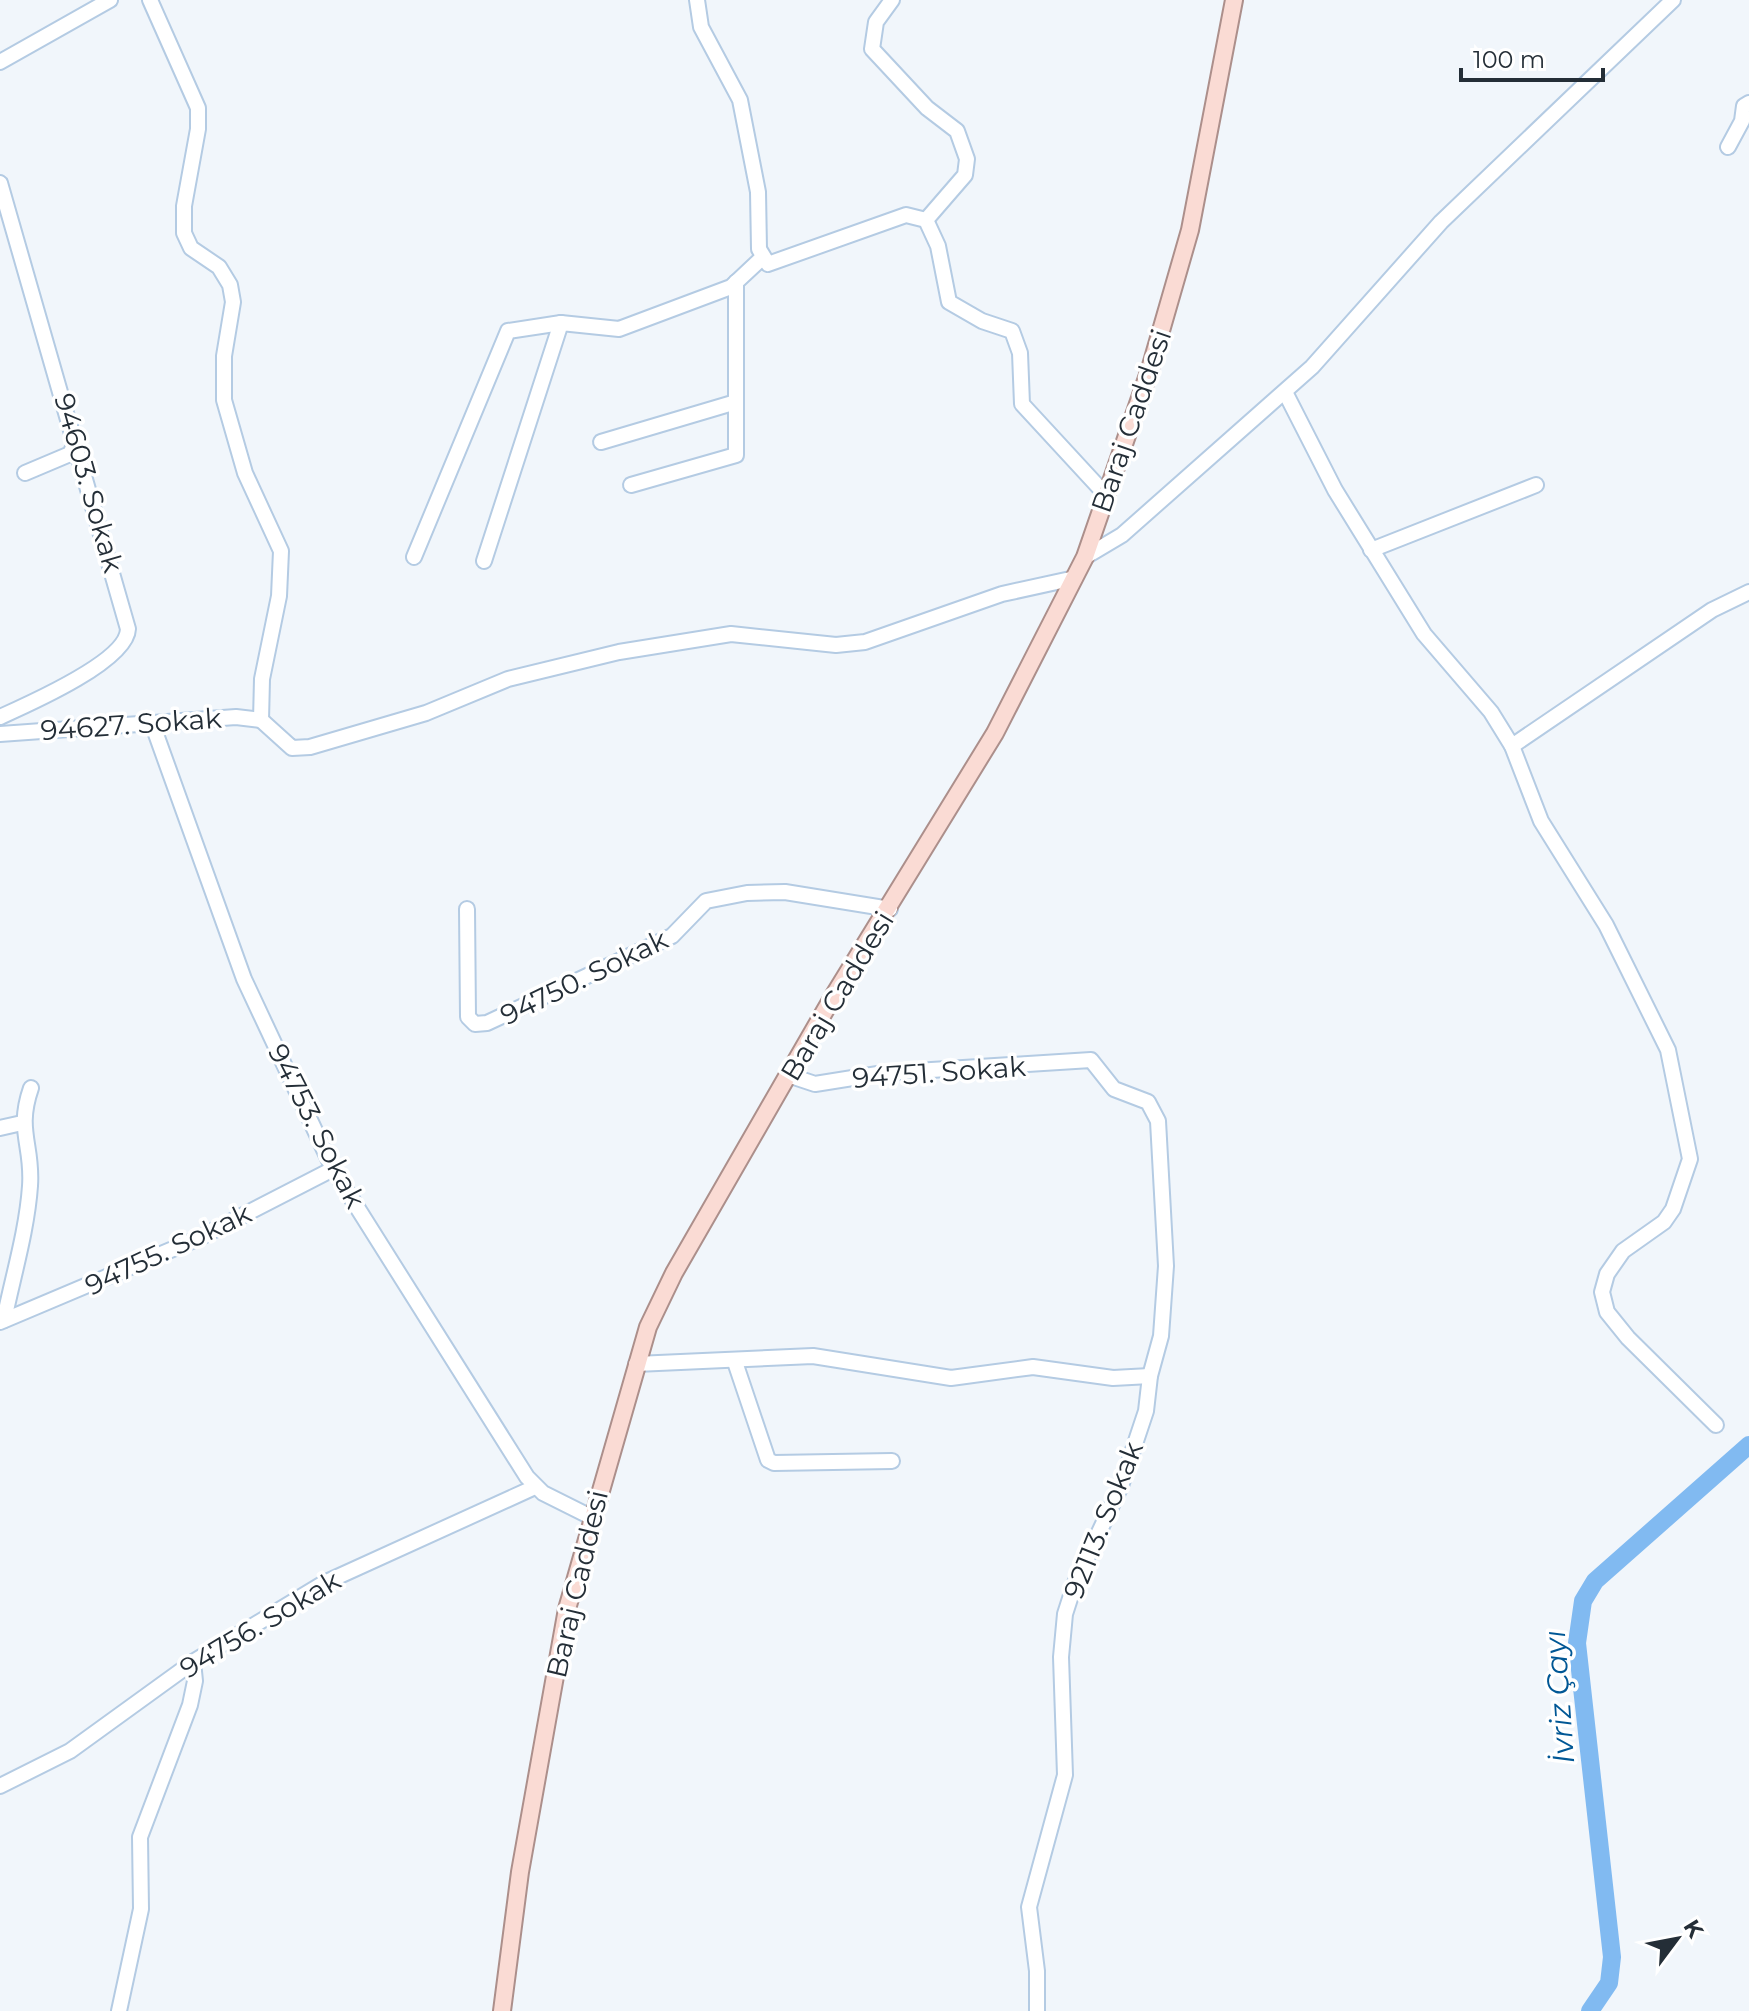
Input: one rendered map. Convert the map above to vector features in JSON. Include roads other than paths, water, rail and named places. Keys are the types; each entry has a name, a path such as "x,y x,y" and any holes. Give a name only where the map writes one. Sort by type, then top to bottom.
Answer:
{"main road":[{"name":"Baraj Caddesi","path":"502,2011 520,1872 559,1653 591,1517 648,1327 674,1273 834,995 890,909 995,733 1085,557 1150,369 1190,230 1234,0"}],"street":[{"path":"0,62 110,0"},
{"path":"150,0 198,108 198,129 184,206 184,233 191,248 219,267 230,285 233,302 222,373 224,400 245,473 281,551 277,613 262,679 261,720 292,748 310,747 426,713 508,679 644,646 747,633 821,644 856,643 888,636 1002,594 1075,578"},
{"path":"697,0 701,27 740,100 758,192 759,249 768,264 906,215 926,220"},
{"path":"892,0 876,22 872,49 927,108 957,131 967,159 965,175 926,220"},
{"path":"1085,557 1122,535 1312,367 1441,222 1673,0"},
{"path":"1728,147 1749,103"},
{"name":"94603. Sokak","path":"0,183 121,596 128,636 123,647 108,660 0,717"},
{"path":"926,220 938,246 949,302 982,321 1012,331 1020,353 1022,404 1106,495"},
{"path":"414,557 508,331 561,323 619,329 736,282 763,257"},
{"path":"631,485 736,455 736,282"},
{"path":"484,561 561,323"},
{"path":"1285,392 1335,490 1424,634 1475,690 1512,746 1541,821 1606,925 1668,1050 1690,1159 1673,1209 1664,1222 1623,1251 1607,1274 1602,1292 1607,1312 1667,1380 1716,1425"},
{"path":"601,442 736,402"},
{"path":"25,473 70,454 76,441"},
{"path":"1371,550 1536,485"},
{"path":"1512,746 1712,610 1749,592"},
{"name":"94627. Sokak","path":"0,734 236,717 261,720"},
{"name":"94753. Sokak","path":"152,723 244,979 333,1169 535,1487 591,1517"},
{"name":"94750. Sokak","path":"467,909 468,1017 475,1024 487,1023 672,936 706,901 747,893 785,892 890,909"},
{"name":"94751. Sokak","path":"788,1075 815,1084 884,1073 1091,1060"},
{"name":"92113. Sokak","path":"1037,2011 1037,1971 1029,1907 1065,1775 1061,1657 1065,1614 1079,1573 1121,1486 1146,1411 1167,1289 1158,1121 1148,1102 1114,1089 1091,1060"},
{"path":"2,1321 31,1182 22,1123 31,1088"},
{"path":"0,1128 22,1123"},
{"name":"94755. Sokak","path":"2,1321 199,1238 333,1169"},
{"path":"636,1364 735,1362 813,1356 951,1378 1033,1367 1113,1378 1150,1376"},
{"path":"735,1362 768,1460 892,1461"},
{"name":"94756. Sokak","path":"0,1786 70,1751 193,1662 341,1574 535,1487"},
{"path":"119,2011 141,1909 140,1837 190,1705 195,1681 193,1662"}],"waterway":[{"name":"İvriz Çayı","path":"1590,2011 1609,1983 1612,1957 1577,1643 1583,1601 1595,1581 1749,1445"}]}
